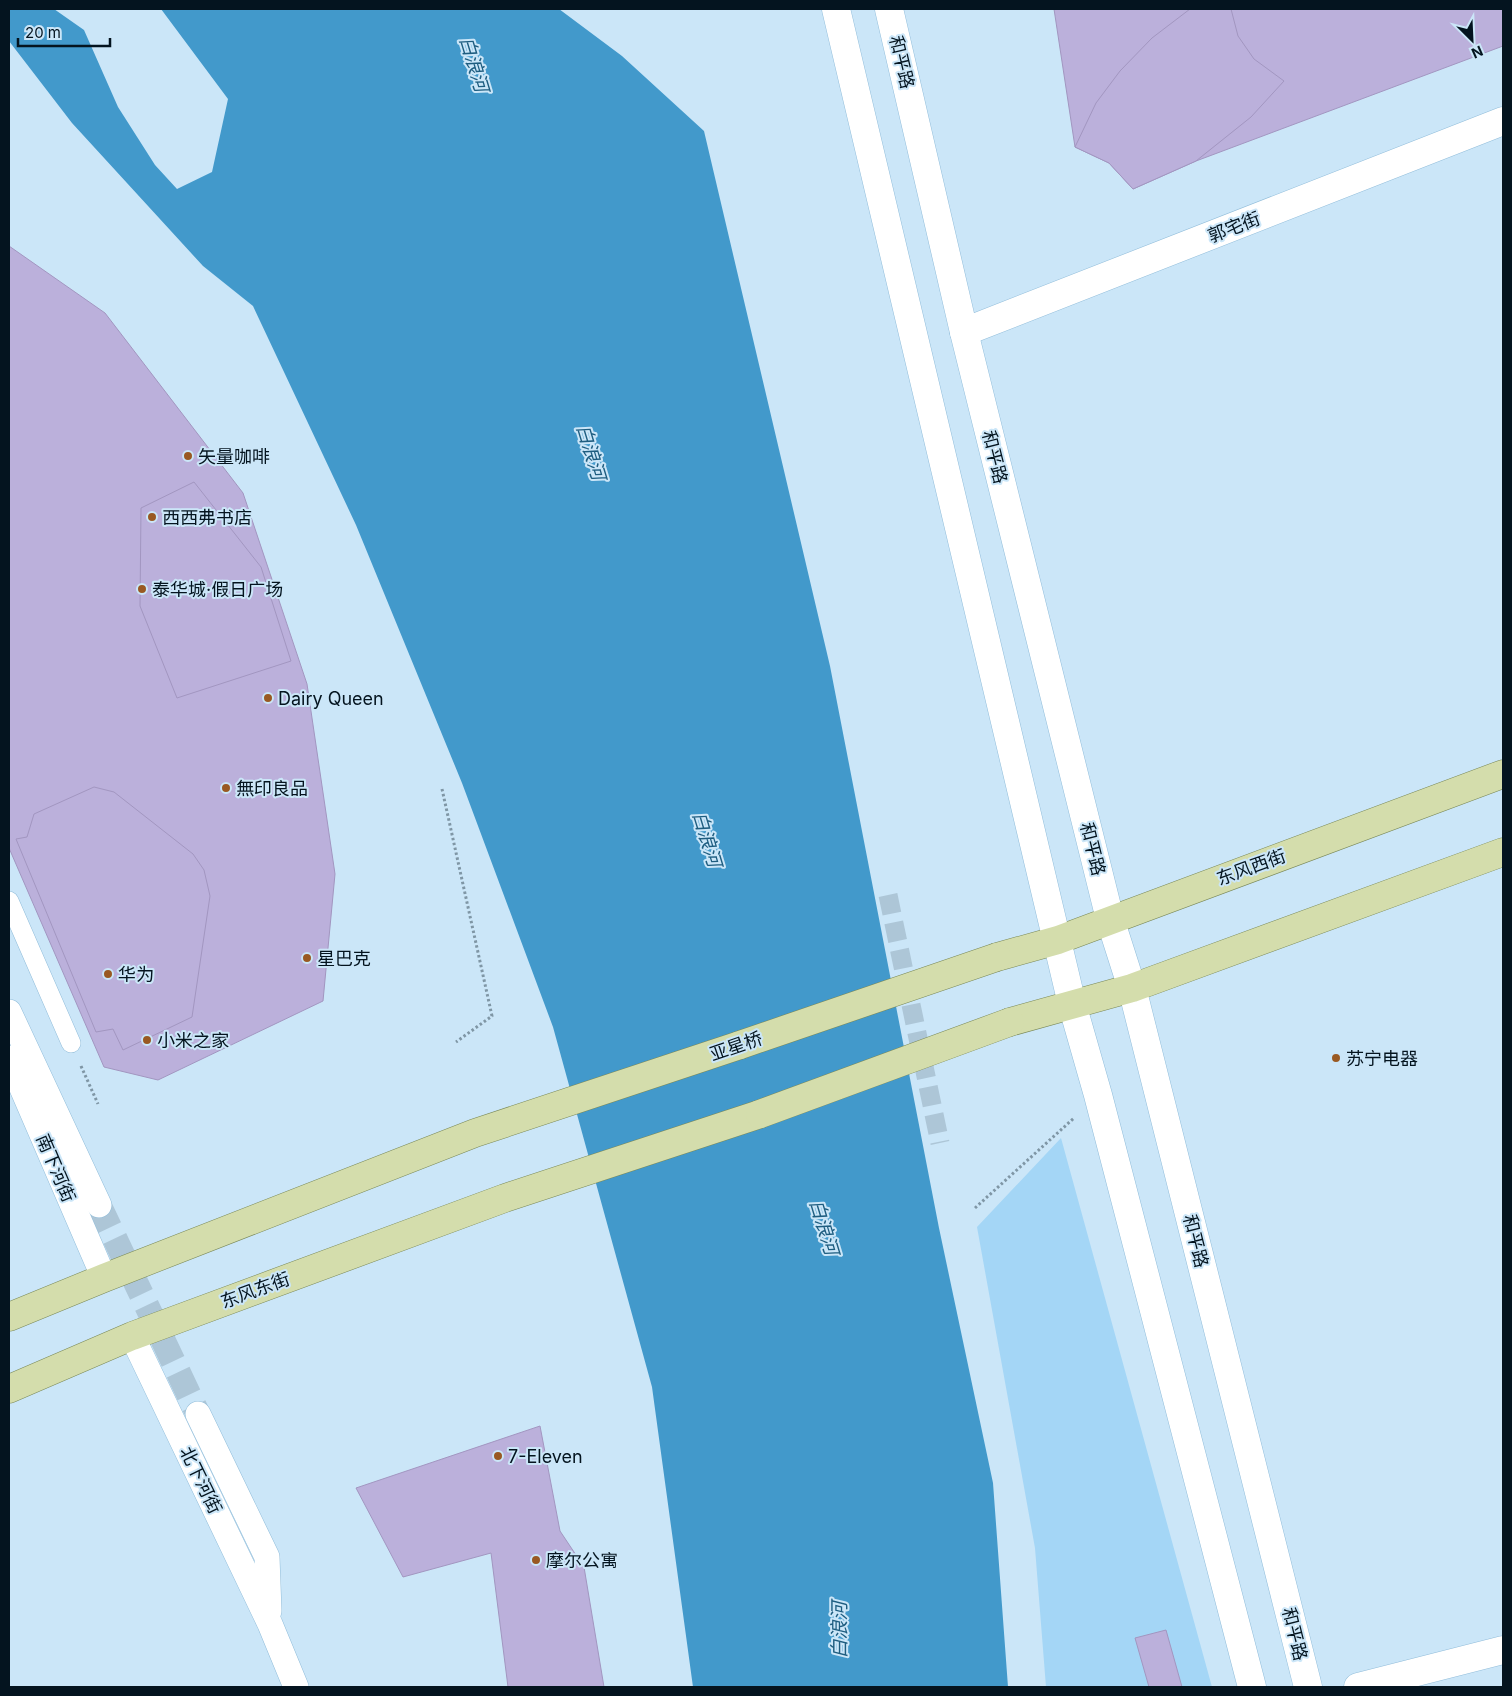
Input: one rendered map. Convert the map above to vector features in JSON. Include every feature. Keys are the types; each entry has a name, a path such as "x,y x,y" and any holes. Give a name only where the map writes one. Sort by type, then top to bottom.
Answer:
{"main road":[{"path":"836,9 1072,1004 1098,1096 1252,1687"},
{"name":"和平路","path":"889,9 964,332 1110,920 1132,988 1308,1687"},
{"name":"郭宅街","path":"964,332 1503,121"},
{"name":"东风西街","path":"997,957 1058,940 1503,774"},
{"path":"1072,1004 1132,988 1503,852"},
{"name":"亚星桥","path":"104,1278 475,1132 740,1045 997,957"},
{"name":"东风东街","path":"9,1389 132,1336 504,1198 760,1114 1010,1022 1072,1004"},
{"path":"9,1317 104,1278"},
{"path":"1358,1687 1503,1650"}],"street":[{"path":"9,901 70,1043"},
{"path":"9,1012 99,1205"},
{"name":"南下河街","path":"9,1058 104,1278"},
{"name":"北下河街","path":"132,1336 270,1624 296,1687"},
{"name":"北下河街","path":"198,1414 267,1556 270,1624"}],"path":[{"path":"442,789 492,1016 456,1042"},
{"path":"70,1043 98,1104"},
{"path":"974,1208 1098,1096"}],"shaded area":[{"path":"1061,1138 1212,1687 1046,1687 1035,1548 977,1227"}],"water":[{"name":"白浪河","path":"9,9 54,9 84,30 118,107 155,165 177,189 212,172 228,99 161,9 559,9 622,56 704,131 830,666 939,1228 993,1483 1008,1687 693,1687 652,1387 553,1027 462,783 356,525 253,306 203,266 72,123 9,41"}],"building":[{"path":"1054,9 1503,9 1503,46 1196,161 1133,189 1109,163 1075,147"},
{"path":"1190,9 1231,9 1238,36 1254,59 1284,81 1251,117 1196,161 1133,189 1109,163 1075,147 1096,103 1120,71 1152,38"},
{"name":"泰华城·假日广场","path":"9,246 105,313 243,493 307,684 335,874 323,1001 158,1080 104,1067 9,848"},
{"path":"194,482 261,567 291,661 177,698 140,606 141,508"},
{"path":"94,787 114,792 193,854 204,870 210,896 192,1017 123,1050 113,1029 96,1032 16,839 27,837 34,814"},
{"name":"摩尔公寓","path":"540,1426 560,1531 584,1567 604,1687 508,1687 491,1553 403,1577 356,1488"},
{"path":"1166,1630 1182,1687 1149,1687 1135,1638"}],"tunnel":[{"path":"888,895 940,1143"},
{"path":"99,1205 198,1414"}],"place":[{"name":"矢量咖啡","path":"188,456"},
{"name":"西西弗书店","path":"152,517"},
{"name":"泰华城·假日广场","path":"142,589"},
{"name":"Dairy Queen","path":"268,698"},
{"name":"無印良品","path":"226,788"},
{"name":"星巴克","path":"307,958"},
{"name":"华为","path":"108,974"},
{"name":"小米之家","path":"147,1040"},
{"name":"苏宁电器","path":"1336,1058"},
{"name":"7-Eleven","path":"498,1456"},
{"name":"摩尔公寓","path":"536,1560"}]}
